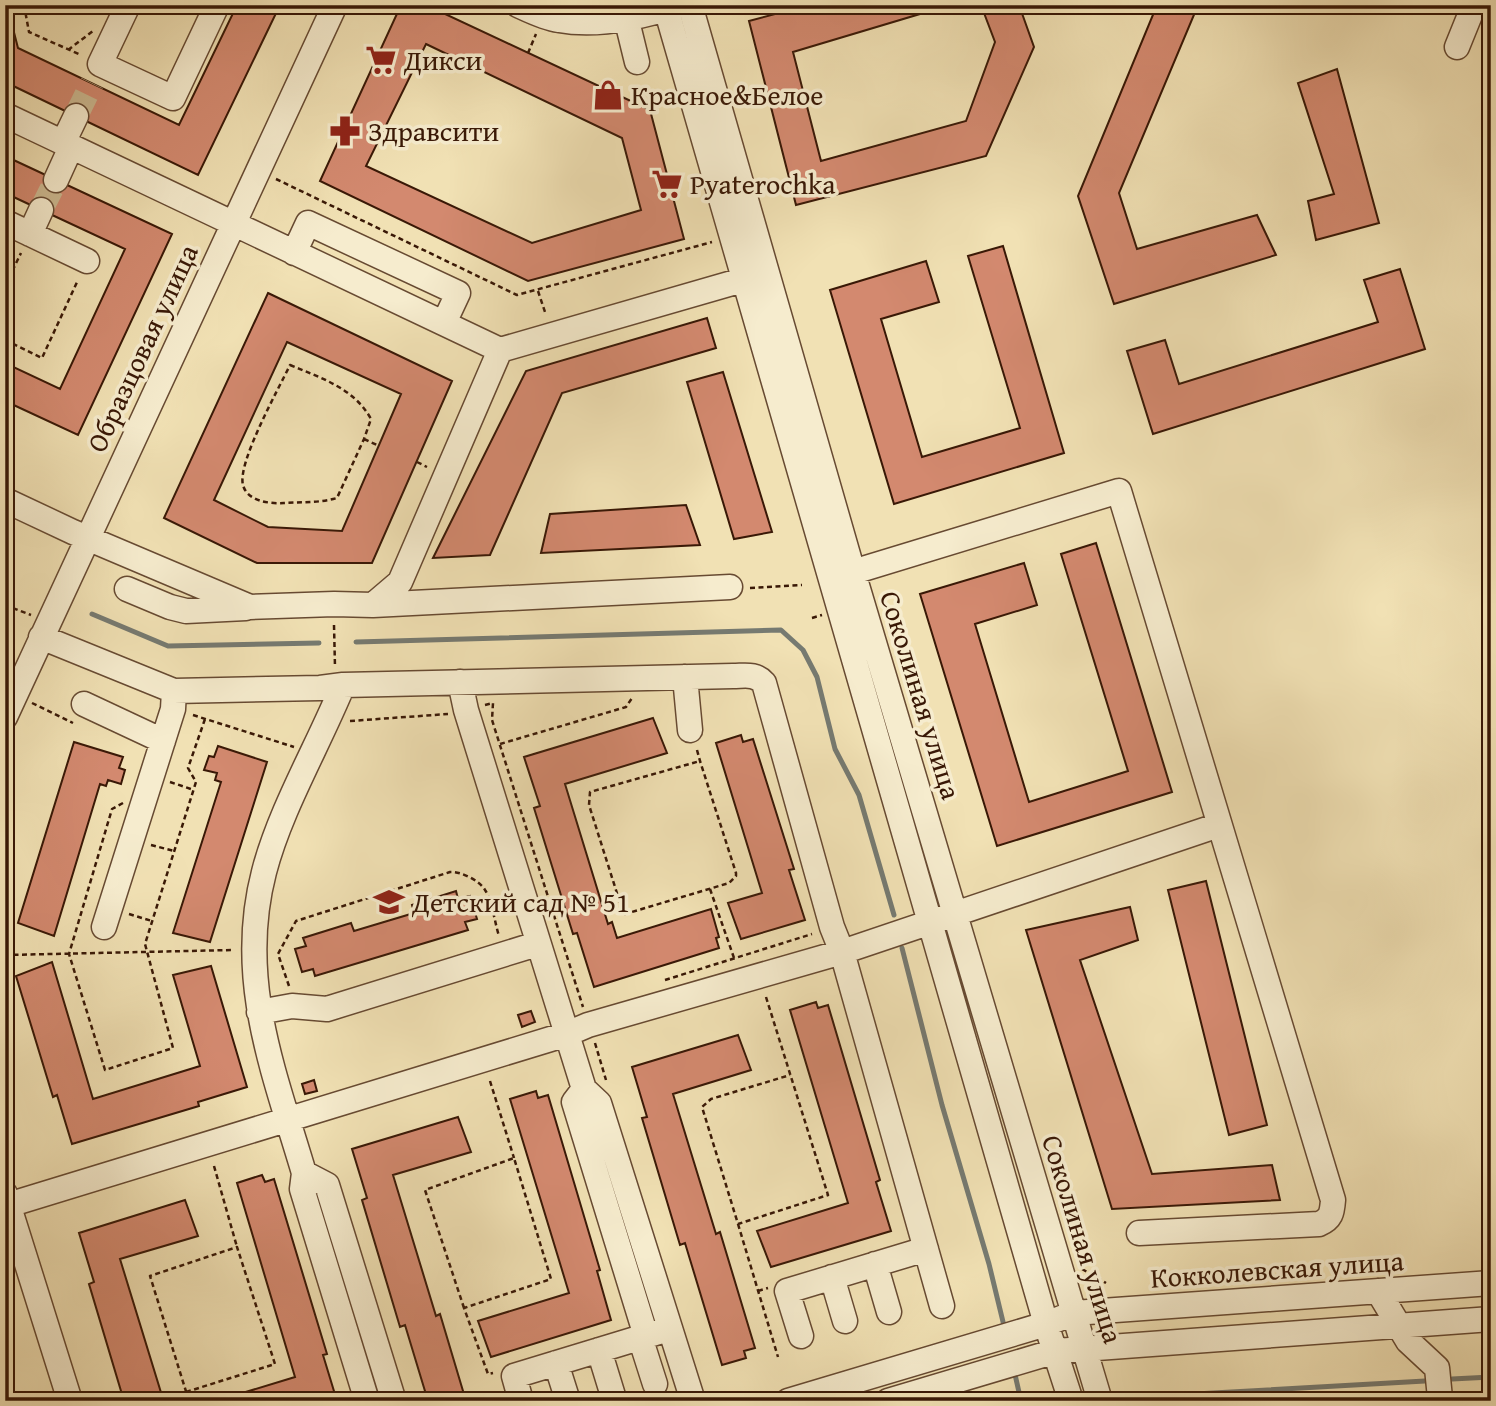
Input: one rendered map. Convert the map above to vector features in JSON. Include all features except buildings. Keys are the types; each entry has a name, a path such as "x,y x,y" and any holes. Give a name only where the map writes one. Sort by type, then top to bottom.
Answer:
{"street":[{"path":"128,5 96,74 173,98 217,5"},
{"name":"Образцовая улица","path":"5,717 16,664 87,537 335,5"},
{"path":"518,5 558,20 582,22 626,17 675,6"},
{"path":"1457,47 1474,5"},
{"name":"Соколиная улица","path":"675,6 755,276 931,923 1046,1324 1071,1401"},
{"path":"626,17 637,62"},
{"path":"5,116 500,350 755,276"},
{"path":"56,180 76,116"},
{"path":"30,234 41,210"},
{"path":"5,222 87,261"},
{"path":"294,253 309,223 421,275 458,293 444,323"},
{"name":"Соколиная улица","path":"755,276 853,572 1100,1401"},
{"path":"373,605 400,582 500,350"},
{"path":"853,572 1119,491 1333,1200 1332,1213 1327,1220 1319,1224 1139,1233"},
{"path":"5,500 250,607"},
{"path":"127,589 186,611 334,604 373,605 730,587"},
{"path":"38,627 174,700 339,686 460,682 754,676 764,683 942,1306"},
{"path":"685,677 690,730"},
{"path":"460,682 466,710 537,944 584,1089 599,1103 665,1310 652,1334 655,1384"},
{"path":"339,686 264,870 253,924 255,995 268,1053 304,1173 302,1189 367,1401"},
{"path":"107,918 174,700"},
{"path":"84,704 163,741"},
{"path":"70,1401 6,1201 567,1034 588,1025 842,952 1219,825"},
{"path":"259,1012 292,1006 327,1009 537,944"},
{"path":"304,1173 327,1185 392,1395 390,1401"},
{"path":"801,1336 787,1291 926,1249"},
{"path":"875,1264 890,1312"},
{"path":"832,1277 845,1321"},
{"name":"Кокколевская улица","path":"788,1401 1074,1314 1491,1283"},
{"path":"1378,1291 1408,1341 1437,1368 1440,1398"},
{"path":"901,1399 1056,1352 1491,1319"},
{"path":"521,1401 514,1376 652,1334"},
{"path":"652,1334 693,1401"},
{"path":"599,1350 614,1398"},
{"path":"556,1363 568,1401"}],"path":[{"path":"24,5 29,32 96,74"},
{"path":"275,179 517,295 715,242"},
{"path":"5,286 30,234"},
{"path":"5,340 42,358 87,261"},
{"path":"538,290 552,334"},
{"path":"290,365 346,390 364,406 371,419 365,439 337,498 327,501 265,503 247,493 242,483 243,464 290,365"},
{"path":"365,439 379,446"},
{"path":"730,587 762,589 802,585"},
{"path":"334,604 339,686"},
{"path":"5,605 38,627"},
{"path":"500,744 626,707 632,698"},
{"path":"174,700 297,748"},
{"path":"690,730 700,761 736,873 735,878 729,883 625,914 588,797 590,793 700,761"},
{"path":"152,776 194,790"},
{"path":"132,839 174,851"},
{"path":"292,1006 291,991 278,954 296,922 450,872 464,874 485,890 504,954"},
{"path":"709,888 734,958"},
{"path":"107,918 152,922"},
{"path":"658,982 832,927"},
{"path":"5,955 254,950"},
{"path":"738,1224 828,1195 766,997"},
{"path":"778,1357 702,1107 711,1099 790,1075"},
{"path":"464,1308 551,1279 490,1081"},
{"path":"501,1371 488,1374 425,1190 514,1158"},
{"path":"187,1392 275,1364 214,1166"},
{"path":"189,1401 150,1276 237,1247"},
{"path":"1078,1267 1106,1283"},
{"path":"758,1291 771,1287"}],"waterway":[{"path":"92,614 168,646 319,643"},
{"path":"356,642 781,630 803,650 817,677 835,749 859,795 894,915"},
{"path":"902,948 942,1105 989,1264 1005,1330"},
{"path":"1014,1370 1021,1401"},
{"path":"1452,1379 1491,1377"},
{"path":"1177,1395 1425,1381"}],"tunnel":[{"path":"76,116 92,83"},
{"path":"41,210 56,180"}],"place":[{"name":"Дикси","path":"381,60"},
{"name":"Красное&Белое","path":"608,95"},
{"name":"Здравсити","path":"345,131"},
{"name":"Pyaterochka","path":"667,184"},
{"name":"Детский сад № 51","path":"389,902"}]}
